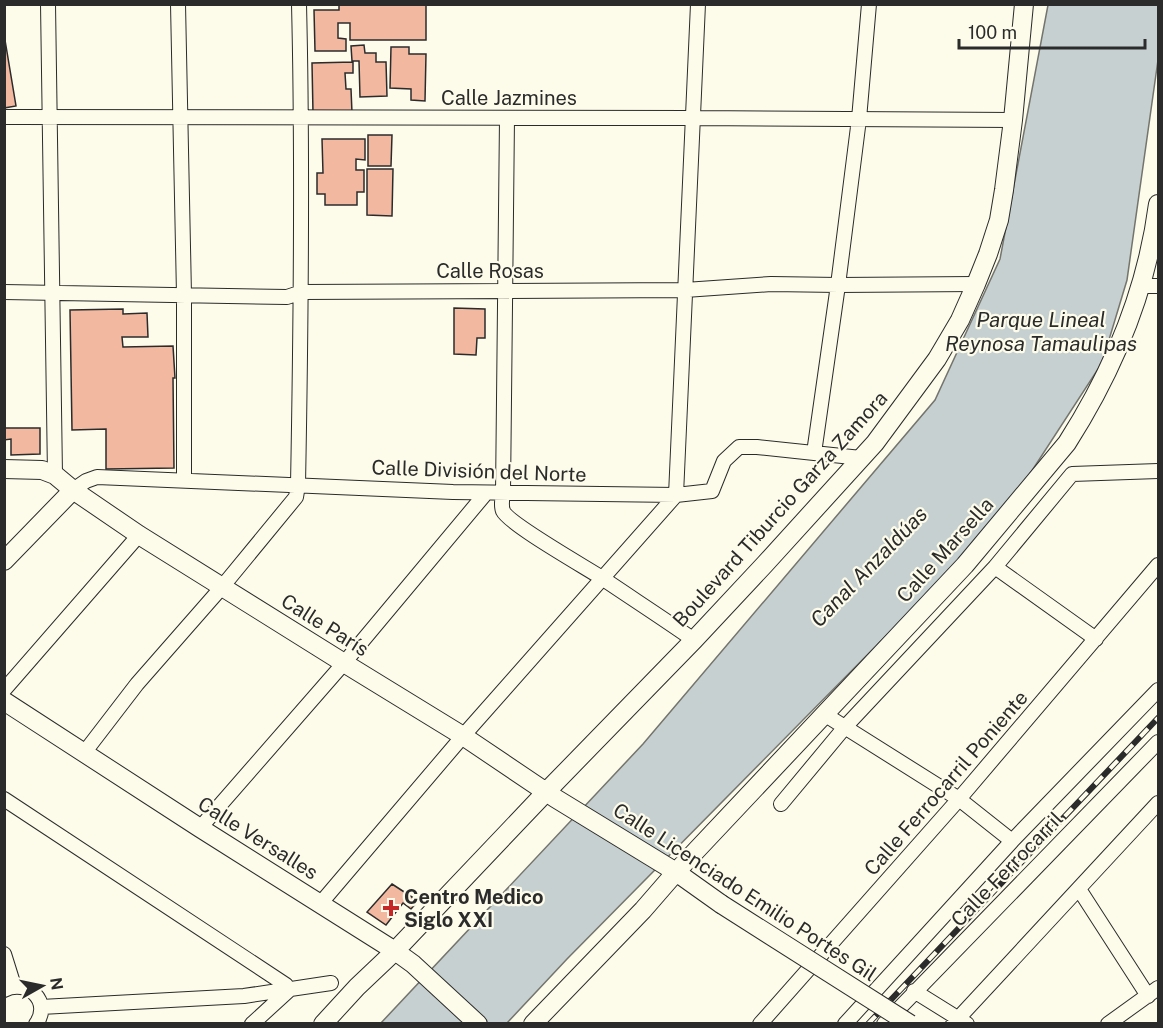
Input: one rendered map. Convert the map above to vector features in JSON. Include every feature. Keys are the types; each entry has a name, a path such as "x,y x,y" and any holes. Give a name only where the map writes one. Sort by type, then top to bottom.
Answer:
{"main road":[{"name":"Boulevard Tiburcio Garza Zamora","path":"338,1023 404,958 550,795 875,443 937,359 960,320 988,254 999,220 1013,120 1024,4"},
{"name":"Calle Marsella","path":"533,1023 643,910 669,868 824,714 965,565 1067,443 1103,378 1127,326 1151,245 1158,204"},
{"path":"4,469 42,470 55,475"},
{"name":"Calle París","path":"55,475 139,535 463,736 550,795"},
{"path":"4,561 73,490"},
{"name":"Calle Versalles","path":"4,701 404,958 478,1023"},
{"name":"Calle Licenciado Emilio Portes Gil","path":"550,795 669,868 721,904 910,1023"},
{"path":"323,1023 357,987 404,958"}],"street":[{"path":"48,4 55,475"},
{"path":"178,4 184,295 184,480"},
{"path":"84,753 137,684 222,587 296,497 302,292 299,4"},
{"path":"320,904 463,736 676,495 698,4"},
{"path":"814,453 859,119 869,4"},
{"name":"Calle Jazmines","path":"4,117 1013,120"},
{"path":"507,118 503,512 513,521 694,640"},
{"name":"Calle Rosas","path":"4,292 287,297 302,292 685,290 771,284 976,284"},
{"path":"1140,286 1158,286"},
{"name":"Calle División del Norte","path":"73,490 86,481 98,477 486,493 676,495 712,491 724,461 738,447 861,458"},
{"path":"781,804 845,727 995,567 1072,474 1158,471"},
{"path":"200,828 344,663 486,493"},
{"path":"4,690 139,535"},
{"name":"Calle Ferrocarril Poniente","path":"760,1023 959,799 1158,565"},
{"path":"995,567 1096,639"},
{"path":"845,1023 1012,841 1158,690"},
{"path":"824,714 959,799 1012,841"},
{"name":"Calle Ferrocarril","path":"884,1023 1158,742"},
{"path":"4,799 262,968 286,985 289,990"},
{"path":"914,991 959,1022 1158,802"},
{"path":"1078,889 1153,992 1108,1023"},
{"path":"4,954 9,988 24,986 38,998 41,1007 40,1019 36,1023"},
{"path":"41,1007 244,996 331,983"},
{"path":"252,1023 289,990"}],"water":[{"name":"Parque Lineal Reynosa Tamaulipas","path":"1048,5 1158,5 1158,60 1127,280 1102,363 1022,486 956,565 567,959 507,1023 380,1024 643,744 935,400 1000,259"}],"building":[{"path":"339,4 426,4 426,40 350,40 350,23 338,23 338,38 346,39 346,51 315,51 314,10 339,10"},
{"path":"4,34 16,106 4,108"},
{"path":"364,45 365,53 376,53 376,62 386,62 387,96 360,97 359,61 352,61 351,46"},
{"path":"391,47 409,47 409,54 426,54 425,101 411,100 411,89 390,88"},
{"path":"353,62 353,73 345,73 346,89 351,89 352,113 313,113 312,63"},
{"path":"368,135 392,135 391,166 368,166"},
{"path":"322,139 365,139 365,160 356,159 356,170 364,170 364,192 357,192 357,205 325,205 325,194 317,194 317,173 323,173"},
{"path":"367,169 393,169 392,216 367,215"},
{"path":"454,308 485,309 485,338 477,338 476,355 454,354"},
{"path":"123,309 123,314 147,313 148,337 122,337 123,347 173,346 174,468 106,469 106,429 72,430 70,310"},
{"path":"4,428 40,428 40,454 11,455 11,439 4,440"},
{"path":"392,884 418,901 411,909 403,903 386,925 367,912"}],"railway":[{"path":"868,1024 1158,718"}],"place":[{"name":"Centro Medico Siglo XXI","path":"391,908"}],"water label":[{"name":"Canal Anzaldúas","path":"869,567"}]}
